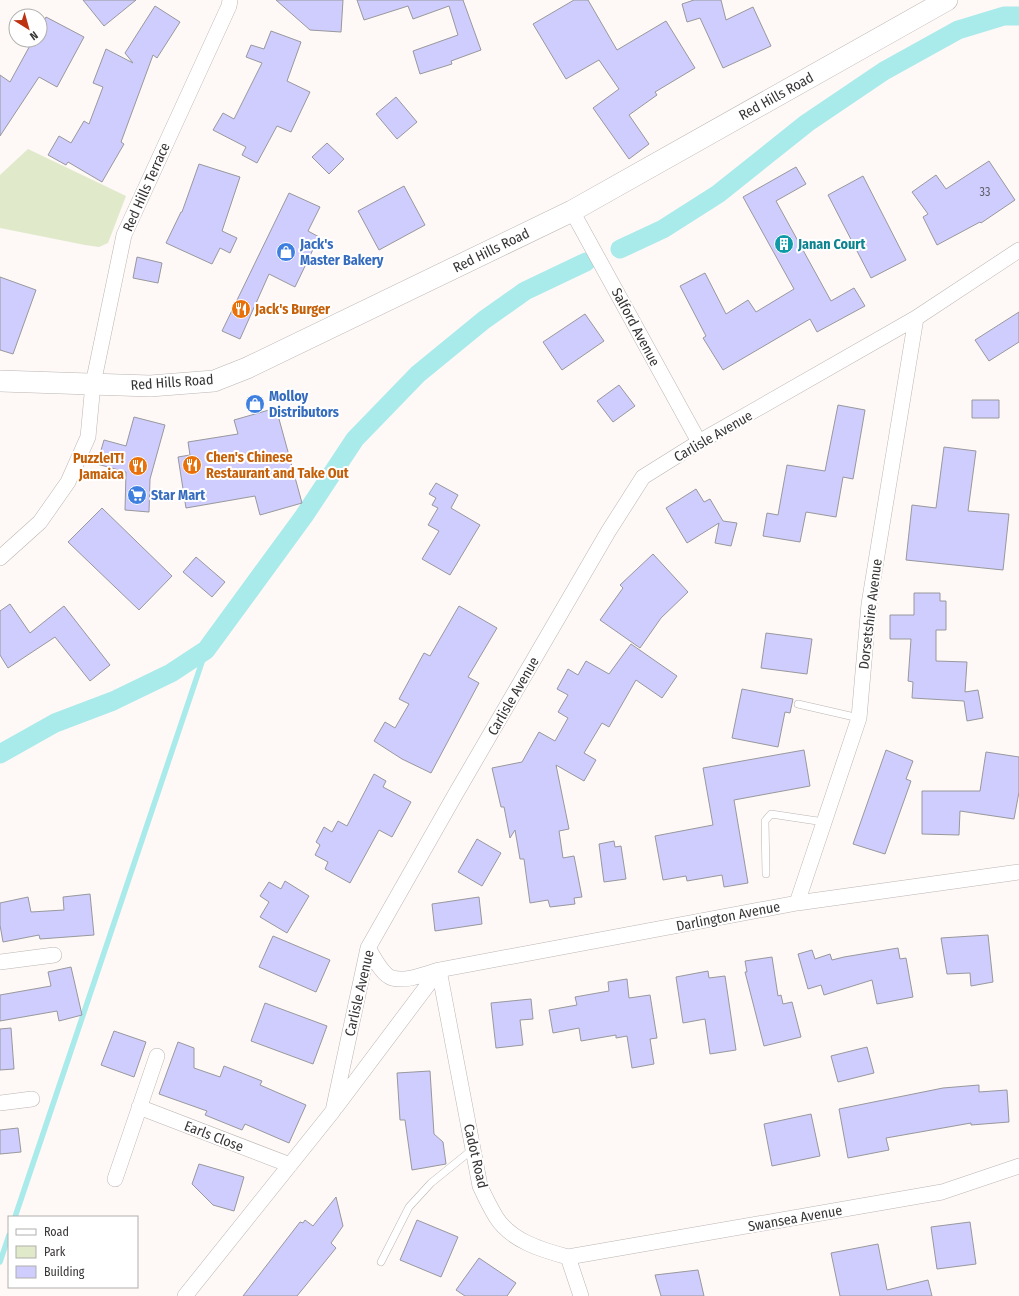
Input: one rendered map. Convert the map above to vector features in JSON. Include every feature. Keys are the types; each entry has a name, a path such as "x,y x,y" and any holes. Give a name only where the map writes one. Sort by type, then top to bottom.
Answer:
{"main road":[{"name":"Red Hills Road","path":"0,381 150,386 214,382 572,211 947,0"}],"street":[{"name":"Red Hills Terrace","path":"0,558 40,522 68,482 88,437 93,384 124,235 229,6 230,0"},
{"name":"Salford Avenue","path":"572,211 699,442"},
{"name":"Carlisle Avenue","path":"185,1296 333,1112 368,948 604,539 643,477 699,442 916,318 1019,250"},
{"name":"Dorsetshire Avenue","path":"797,903 859,718 869,604 916,318"},
{"name":"Darlington Avenue","path":"368,948 382,970 391,978 409,978 439,970 797,903 1019,872"},
{"path":"0,962 54,956"},
{"path":"333,1112 439,970"},
{"name":"Cadot Road","path":"439,970 480,1186 496,1218 518,1238 539,1249 568,1257"},
{"path":"115,1179 157,1056"},
{"path":"0,1103 32,1099"},
{"name":"Earls Close","path":"139,1107 290,1165"},
{"name":"Swansea Avenue","path":"568,1257 942,1192 1019,1166"},
{"path":"568,1257 581,1296"}],"lane":[{"path":"798,704 859,718"},
{"path":"766,874 764,821 771,814 824,822"},
{"path":"381,1262 409,1207 430,1183 473,1149"}],"green space":[{"path":"28,149 126,196 108,243 99,247 0,228 0,175"}],"building":[{"path":"83,0 136,0 104,26"},
{"path":"276,0 343,0 341,32 310,30"},
{"path":"357,0 463,0 481,50 451,61 452,64 420,74 413,51 458,35 449,6 413,19 408,6 364,20"},
{"path":"574,0 588,0 617,50 666,21 695,68 655,92 657,95 629,115 649,144 629,159 593,108 619,89 599,60 566,79 533,24"},
{"path":"694,0 721,0 726,20 753,7 771,46 723,68 700,18 687,22 682,4"},
{"path":"155,6 180,22 157,58 153,55 121,142 124,144 102,182 68,162 66,165 48,155 59,136 71,143 84,121 89,124 103,87 93,83 106,49 133,63 125,53"},
{"path":"48,18 84,37 57,87 39,77 0,136 0,75 10,82 29,48 48,48"},
{"path":"271,31 301,42 287,81 310,92 291,132 277,126 257,163 242,155 246,147 213,130 223,113 234,119 262,63 246,57 251,45 264,49"},
{"path":"396,97 417,122 397,139 376,114"},
{"path":"327,143 344,159 329,174 312,157"},
{"path":"989,161 1015,200 981,223 980,222 937,245 923,217 928,214 912,192 936,175 946,189"},
{"path":"199,164 240,177 222,231 237,238 230,253 220,248 212,264 166,243 182,212"},
{"path":"796,167 806,184 776,201 831,301 854,288 865,306 817,332 810,319 723,370 703,338 706,336 680,286 705,273 726,314 748,300 756,312 794,289 743,197"},
{"path":"863,176 906,260 871,278 828,195"},
{"path":"404,186 425,225 379,250 358,211"},
{"name":"Jack's Master Bakery","path":"289,193 320,207 308,231 319,237 295,287 269,274 240,339 222,331"},
{"path":"137,257 162,263 158,283 133,278"},
{"path":"0,277 36,290 13,354 0,350"},
{"path":"1019,312 1019,342 989,361 975,340"},
{"path":"585,314 604,341 562,370 543,342"},
{"path":"619,385 635,406 613,422 597,401"},
{"path":"972,400 999,400 999,418 972,418"},
{"path":"838,405 865,410 853,479 843,477 836,517 806,512 800,542 763,536 767,513 778,515 787,465 825,471"},
{"path":"276,408 302,503 260,515 255,496 186,508 178,457 190,455 188,442 238,434 234,420"},
{"path":"134,417 165,425 150,479 149,512 125,510 126,472 97,464 104,440 126,446"},
{"path":"944,447 976,451 968,511 1009,514 1003,570 906,560 912,505 936,508"},
{"path":"436,483 458,495 451,508 480,525 450,575 422,559 439,531 428,525 438,508 432,505 436,498 429,494"},
{"path":"696,489 704,502 710,499 723,521 737,523 731,546 715,543 719,523 687,543 666,508"},
{"path":"102,508 172,576 139,610 68,542"},
{"path":"653,554 688,592 661,618 640,648 600,620 623,588 620,585"},
{"path":"196,557 225,582 212,597 183,572"},
{"path":"914,593 940,593 940,601 946,601 946,630 936,630 936,661 967,662 965,692 978,690 983,718 967,721 964,701 912,698 913,682 908,681 911,639 890,639 890,615 914,615"},
{"path":"10,604 30,633 64,606 110,665 90,681 55,637 8,668 0,655 0,611"},
{"path":"459,606 497,628 468,677 479,683 431,773 402,759 374,741 385,722 395,728 409,704 399,699 424,653 430,656"},
{"path":"766,633 812,639 807,674 761,668"},
{"path":"631,644 677,676 662,698 636,680 609,727 602,723 584,753 596,760 584,781 556,765 569,829 559,831 563,858 574,856 582,897 574,898 575,904 550,907 548,900 530,903 524,859 520,859 515,830 510,838 504,807 501,807 492,768 522,762 539,732 555,741 568,718 558,712 568,695 557,689 568,669 578,675 586,661 609,674"},
{"path":"742,689 793,699 790,713 785,712 778,747 732,738"},
{"path":"804,750 810,786 734,800 748,883 724,887 722,875 687,881 686,876 663,880 655,836 713,825 703,768"},
{"path":"886,750 913,761 906,779 911,781 885,854 853,844"},
{"path":"986,752 1019,757 1019,792 1014,819 960,811 959,835 922,834 922,791 980,791"},
{"path":"374,774 386,781 383,787 411,802 392,837 379,830 350,883 325,869 328,862 315,855 320,845 316,842 324,827 332,832 338,821 347,826"},
{"path":"477,839 501,853 482,886 458,872"},
{"path":"614,841 615,847 621,846 626,879 604,882 599,844"},
{"path":"285,881 309,896 287,933 260,917 269,902 260,896 269,882 281,889"},
{"path":"90,894 94,935 40,939 39,935 3,942 0,925 0,903 28,897 31,912 64,910 63,897"},
{"path":"479,897 482,924 435,931 432,904"},
{"path":"988,935 993,982 971,986 970,973 947,974 941,938"},
{"path":"273,936 330,960 316,992 259,967"},
{"path":"898,948 900,959 906,958 913,997 877,1004 872,980 824,995 821,985 808,989 798,954 812,950 815,959 830,954 832,960"},
{"path":"772,957 778,996 781,995 783,1004 792,1002 801,1037 764,1046 745,972 747,972 745,961"},
{"path":"71,967 82,1015 59,1021 57,1011 0,1021 0,995 51,986 48,972"},
{"path":"708,971 709,978 725,976 736,1050 710,1054 705,1019 683,1023 676,977"},
{"path":"627,979 629,998 650,995 657,1038 650,1039 654,1064 632,1068 627,1036 616,1038 616,1035 581,1041 579,1028 553,1033 549,1010 577,1005 575,997 609,991 608,982"},
{"path":"531,999 533,1019 520,1020 523,1045 496,1048 491,1003"},
{"path":"265,1003 327,1026 313,1064 251,1041"},
{"path":"11,1028 14,1069 0,1070 0,1029"},
{"path":"114,1031 146,1042 134,1077 101,1065"},
{"path":"178,1042 194,1048 194,1068 220,1077 224,1066 262,1081 260,1085 306,1105 289,1143 245,1124 242,1130 205,1115 207,1111 159,1094"},
{"path":"867,1047 874,1073 838,1082 831,1056"},
{"path":"430,1071 434,1134 443,1142 446,1164 412,1170 405,1120 400,1120 397,1073"},
{"path":"979,1085 979,1092 1007,1090 1009,1122 971,1125 971,1123 886,1138 889,1150 848,1158 839,1109 943,1088"},
{"path":"811,1114 820,1156 772,1166 764,1124"},
{"path":"18,1128 21,1152 0,1154 0,1130"},
{"path":"199,1164 244,1177 234,1211 213,1205 192,1184"},
{"path":"336,1197 343,1226 331,1243 336,1248 297,1296 243,1296 300,1222 303,1223 305,1220 313,1226"},
{"path":"417,1220 458,1237 441,1277 400,1260"},
{"path":"970,1222 976,1264 937,1269 931,1227"},
{"path":"878,1244 887,1290 928,1280 932,1296 840,1296 831,1253"},
{"path":"479,1258 516,1283 507,1296 465,1296 456,1290"},
{"path":"698,1270 704,1296 661,1296 655,1275"}],"waterway":[{"path":"620,249 663,229 718,194 807,123 884,71 958,30 1004,16 1019,16"},
{"path":"0,754 55,723 113,701 171,673 206,650 304,516 355,439 418,374 484,320 525,291 586,262"},
{"path":"15,1216 206,650"},
{"path":"0,1262 8,1238"}],"place":[{"name":"Janan Court","path":"784,244"},
{"name":"Jack's Master Bakery","path":"286,252"},
{"name":"Jack's Burger","path":"241,309"},
{"name":"Molloy Distributors","path":"255,404"},
{"name":"Chen's Chinese Restaurant and Take Out","path":"192,465"},
{"name":"PuzzleIT! Jamaica","path":"138,466"},
{"name":"Star Mart","path":"137,495"}]}
